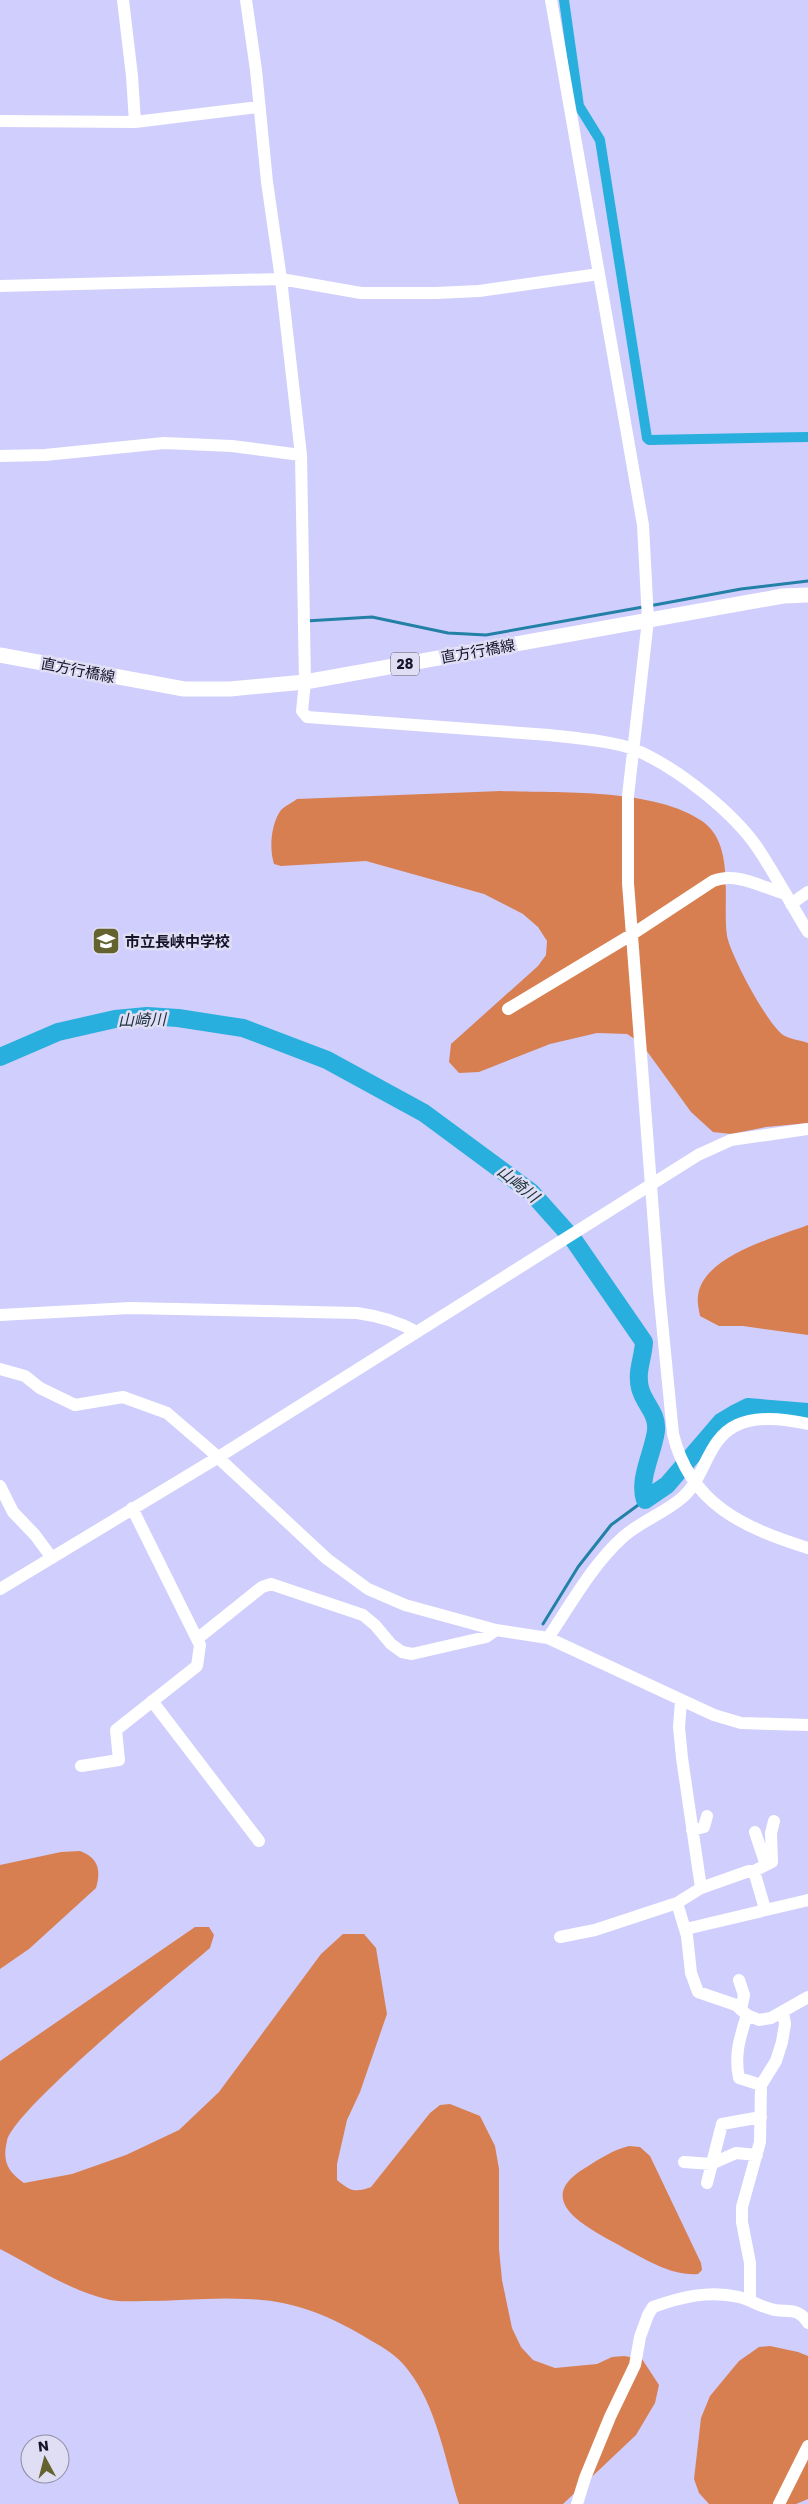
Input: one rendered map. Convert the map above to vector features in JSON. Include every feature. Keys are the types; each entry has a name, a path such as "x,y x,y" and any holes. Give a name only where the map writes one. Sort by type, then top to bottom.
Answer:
{"main road":[{"name":"直方行橋線","path":"0,655 184,690 230,689 305,682 783,596 808,595"}],"street":[{"path":"123,0 132,76 135,122"},
{"path":"246,0 256,70 258,107 282,279 301,455 305,682 302,710 307,717 549,735 586,740 634,750 662,765 718,805 756,846 808,932"},
{"path":"551,0 643,525 648,620 628,796 626,834 651,1184 667,1387 673,1434 682,1461 694,1481 716,1505 737,1521 756,1530 808,1548"},
{"path":"0,121 135,122 258,107"},
{"path":"0,286 282,279 361,293 436,293 479,290 599,274"},
{"path":"0,456 45,455 164,442 232,446 301,455"},
{"path":"508,1009 632,935 713,881 722,877 742,880 788,899 808,892"},
{"path":"0,1589 218,1458 698,1155 724,1142 808,1129"},
{"path":"0,1315 130,1308 357,1313 386,1318 417,1332"},
{"path":"0,1369 24,1376 40,1388 75,1405 123,1397 167,1413 327,1559 368,1589 405,1605 496,1630 548,1638 714,1715 741,1723 808,1725"},
{"path":"548,1638 591,1575 622,1538 640,1523 683,1498 719,1438 736,1425 759,1419 792,1420 808,1424"},
{"path":"0,1486 13,1512 35,1535 52,1558"},
{"path":"81,1766 119,1760 116,1730 197,1666 200,1644 132,1508"},
{"path":"197,1639 262,1587 271,1584 362,1615 376,1625 391,1644 402,1652 412,1654 486,1637 496,1630"},
{"path":"681,1701 680,1735 701,1888"},
{"path":"152,1702 259,1841"},
{"path":"692,1830 704,1827 707,1816"},
{"path":"560,1937 595,1930 677,1903 701,1888 749,1871 754,1872 772,1862 771,1833 774,1821"},
{"path":"755,1832 766,1865"},
{"path":"754,1872 765,1909"},
{"path":"686,1929 808,1900"},
{"path":"677,1903 686,1929 691,1973 698,1992 736,2005 744,2013 759,2020 771,2018 784,2012 808,1997"},
{"path":"739,1980 744,1995 744,2013 735,2062 739,2078 761,2085"},
{"path":"750,2300 751,2275 742,2222 742,2207 757,2155 761,2118 761,2085 776,2061 782,2042 785,2024 784,2012"},
{"path":"707,2182 722,2124 761,2118"},
{"path":"684,2162 711,2164 736,2153 757,2155"},
{"path":"577,2504 585,2478 610,2417 635,2365 640,2337 653,2307 712,2293 750,2300 774,2310 794,2310 803,2314 808,2323"},
{"path":"779,2504 807,2451"}],"shaded area":[{"path":"501,791 605,794 633,798 682,810 702,821 713,831 720,844 724,859 727,936 735,958 750,988 776,1028 785,1036 808,1043 808,1123 766,1127 731,1134 713,1132 691,1112 641,1043 627,1034 597,1033 550,1044 479,1072 459,1073 449,1062 451,1044 538,966 546,955 547,941 538,927 523,914 484,894 366,861 281,866 274,864 272,858 271,844 275,822 281,810 297,799"},
{"path":"808,1225 808,1335 743,1326 719,1326 700,1316 698,1296 703,1282 726,1259 761,1242"},
{"path":"80,1851 95,1861 98,1871 96,1888 29,1949 0,1969 0,1865 61,1852"},
{"path":"195,1927 209,1927 214,1935 210,1948 65,2074 16,2125 7,2141 5,2155 10,2170 24,2183 72,2174 126,2155 179,2130 219,2092 321,1954 343,1934 364,1934 376,1948 387,2014 360,2092 347,2120 337,2164 337,2180 353,2190 371,2187 430,2113 440,2105 450,2104 480,2116 495,2146 499,2169 499,2249 502,2280 512,2328 521,2347 533,2360 555,2368 597,2364 612,2357 624,2356 642,2359 659,2385 655,2403 636,2435 563,2504 459,2504 433,2417 426,2400 408,2370 386,2349 326,2317 295,2306 263,2300 220,2298 157,2301 110,2300 67,2285 0,2249 0,2061"},
{"path":"629,2146 640,2147 650,2156 701,2263 702,2270 698,2274 669,2270 641,2257 583,2224 564,2204 563,2192 569,2181 601,2158"},
{"path":"770,2346 808,2356 808,2499 796,2504 709,2504 699,2493 694,2479 701,2418 710,2396 739,2361 759,2347"}],"waterway":[{"path":"564,0 579,106 600,140 647,438 649,440 808,437"},
{"path":"649,606 741,589 808,581"},
{"path":"306,621 372,617 448,633 486,635 643,607"},
{"name":"山崎川","path":"0,1057 58,1032 115,1019 147,1016 178,1018 243,1028 327,1060 424,1113 531,1192 573,1239 644,1342 639,1382 642,1394 653,1414 656,1425 643,1483 645,1500 667,1485 721,1422 736,1413 748,1407 808,1412"},
{"path":"543,1624 578,1567 611,1525 645,1500"}],"place":[{"name":"市立長峡中学校","path":"106,941"}]}
